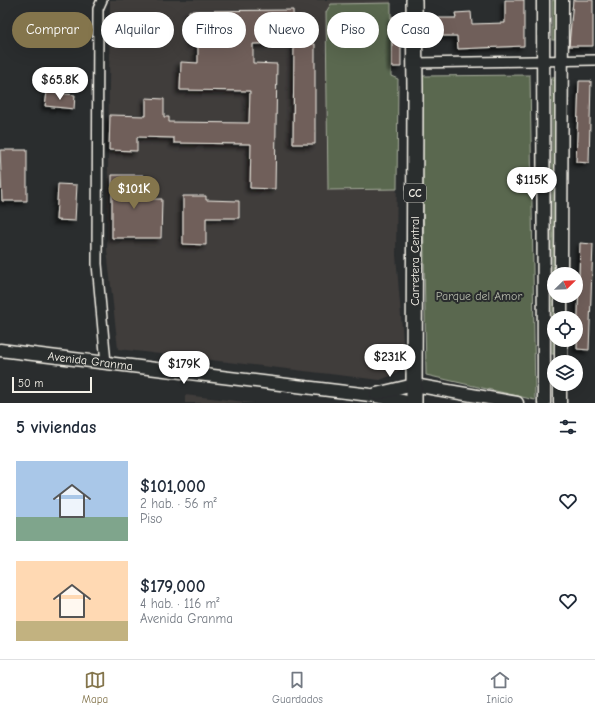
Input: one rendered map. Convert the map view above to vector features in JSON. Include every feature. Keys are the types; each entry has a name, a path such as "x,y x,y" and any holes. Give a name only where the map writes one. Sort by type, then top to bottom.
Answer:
{"highway":[{"name":"Carretera Central","path":"413,403 414,0"}],"main road":[{"path":"543,0 544,403"},
{"path":"561,267 563,60 562,0"},
{"name":"Avenida Granma","path":"0,350 370,395 413,403"},
{"name":"Avenida Granma","path":"370,395 414,385 503,402 517,403"},
{"path":"560,391 560,403"}],"street":[{"path":"102,0 98,9 97,264 106,363"},
{"path":"415,62 595,60"}],"shaded area":[{"path":"110,0 391,0 391,12 387,12 387,48 391,48 391,76 398,79 396,255 405,365 396,374 380,380 118,349 107,250 109,48 174,48 174,12 110,12"},
{"path":"185,395 254,403 185,403"}],"green space":[{"path":"552,0 555,0 555,40 552,40"},
{"path":"391,3 391,12 387,12 387,48 391,48 391,76 398,79 397,189 328,190 326,12 331,4"},
{"name":"Parque del Amor","path":"530,75 535,400 426,375 421,76"},
{"path":"552,77 555,77 555,267 552,267"},
{"path":"552,303 555,303 555,311 552,311"},
{"path":"552,347 555,347 555,354 552,354"}],"building":[{"path":"505,0 524,0 524,46 458,49 457,36 444,36 444,18 456,18 455,13 471,12 472,24 505,23"},
{"path":"573,0 593,0 593,46 569,46"},
{"path":"293,10 293,12 254,12 253,63 277,64 275,189 250,188 251,144 174,143 174,138 137,137 137,151 109,150 110,115 146,116 146,98 164,99 164,117 169,117 169,122 249,123 250,91 180,90 181,62 198,63 198,48 246,48 246,12 189,11"},
{"path":"294,48 315,48 315,144 293,144"},
{"path":"392,48 401,48 401,67 392,67"},
{"path":"579,81 591,81 589,163 576,162"},
{"path":"47,92 75,95 74,109 45,106"},
{"path":"0,150 27,150 27,201 2,201"},
{"path":"112,175 143,175 143,199 162,199 161,238 112,238"},
{"path":"58,184 77,185 75,221 56,220"},
{"path":"183,196 206,196 206,200 239,201 239,218 206,218 206,245 183,244"},
{"path":"580,243 593,244 589,350 577,349 577,347 583,347 583,311 578,311 578,303 583,303 583,267 579,267"}]}
